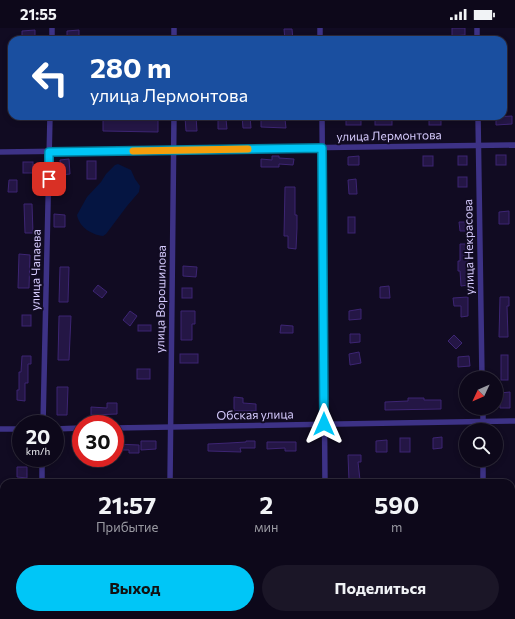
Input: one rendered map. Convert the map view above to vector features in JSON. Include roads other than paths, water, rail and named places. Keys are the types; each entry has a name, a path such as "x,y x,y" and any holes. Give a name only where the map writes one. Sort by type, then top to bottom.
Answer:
{"street":[{"name":"улица Чапаева","path":"43,415 50,120"},
{"name":"улица Ворошилова","path":"170,479 174,120"},
{"path":"322,120 324,479"},
{"name":"улица Некрасова","path":"478,120 482,371"},
{"name":"улица Лермонтова","path":"0,152 515,145"},
{"path":"483,415 483,421"},
{"name":"Обская улица","path":"124,428 515,421"},
{"path":"0,429 12,429"},
{"path":"42,467 42,479"},
{"path":"483,467 483,479"}],"water":[{"path":"118,164 131,170 140,186 139,192 103,236 90,232 83,227 77,215 87,197 101,182 106,174"}]}
